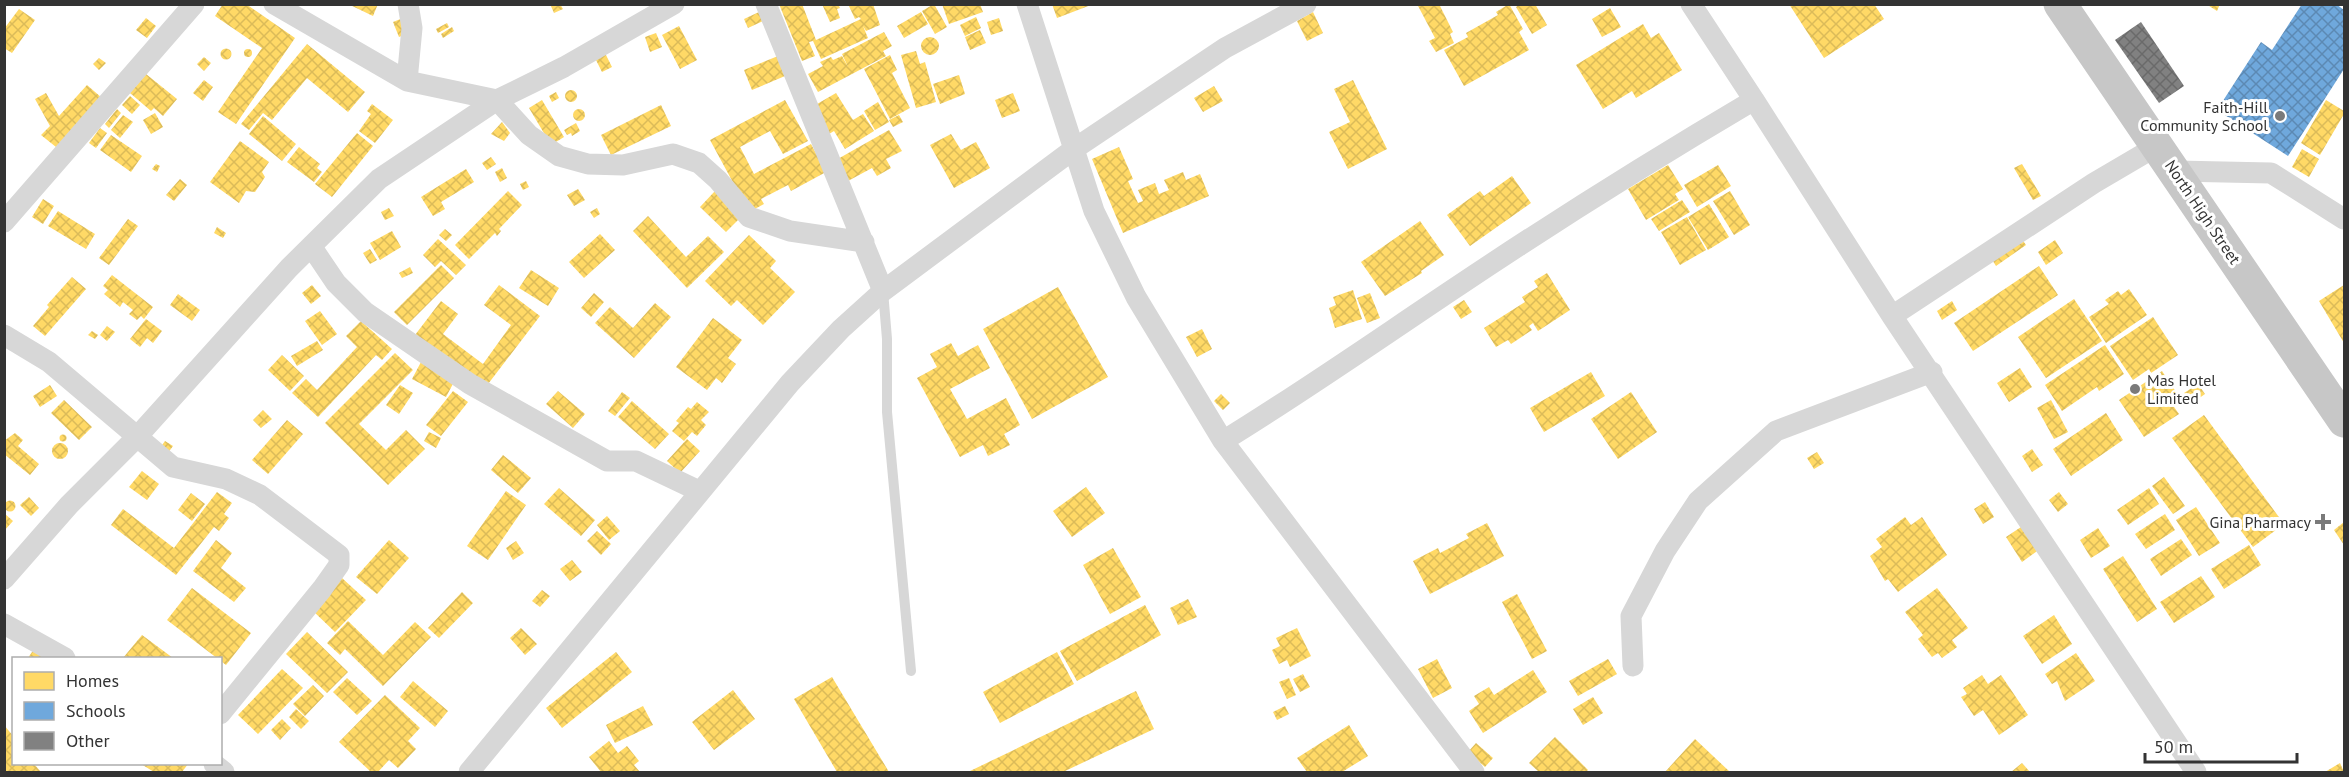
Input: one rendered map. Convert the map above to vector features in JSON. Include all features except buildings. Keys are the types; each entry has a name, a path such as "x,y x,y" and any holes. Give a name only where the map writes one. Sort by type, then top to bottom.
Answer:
{"highway":[{"name":"North High Street","path":"2060,4 2344,422"}],"street":[{"path":"4,222 194,4"},
{"path":"274,4 407,81 497,100 529,135 559,156 588,164 623,165 673,154 699,163 718,180 749,217 790,231 864,242"},
{"path":"407,81 412,28 408,4"},
{"path":"4,579 69,505 136,438 311,246 379,179 497,100 564,67 674,4"},
{"path":"766,4 883,291"},
{"path":"1027,4 1094,211 1136,297 1223,441 1473,772"},
{"path":"469,772 790,382 841,329 883,291 1074,149 1225,48 1306,4"},
{"path":"1691,4 1892,316 1932,372 2196,772"},
{"path":"1223,441 1671,149 1754,100"},
{"path":"1892,316 2094,183 2167,159 2271,173 2344,219"},
{"path":"311,246 336,283 365,312 470,384 607,461 636,461 699,491"},
{"path":"4,335 49,362 173,467 226,479 260,495 339,555 339,565 322,589 222,712"},
{"path":"1633,666 1631,616 1665,551 1698,501 1776,431 1932,372"},
{"path":"4,624 62,657"}],"lane":[{"path":"883,291 887,339 887,412 911,671"}],"place":[{"name":"Faith-Hill Community School","path":"2280,116"},
{"name":"Mas Hotel Limited","path":"2135,389"},
{"name":"Gina Pharmacy","path":"2323,522"}]}
